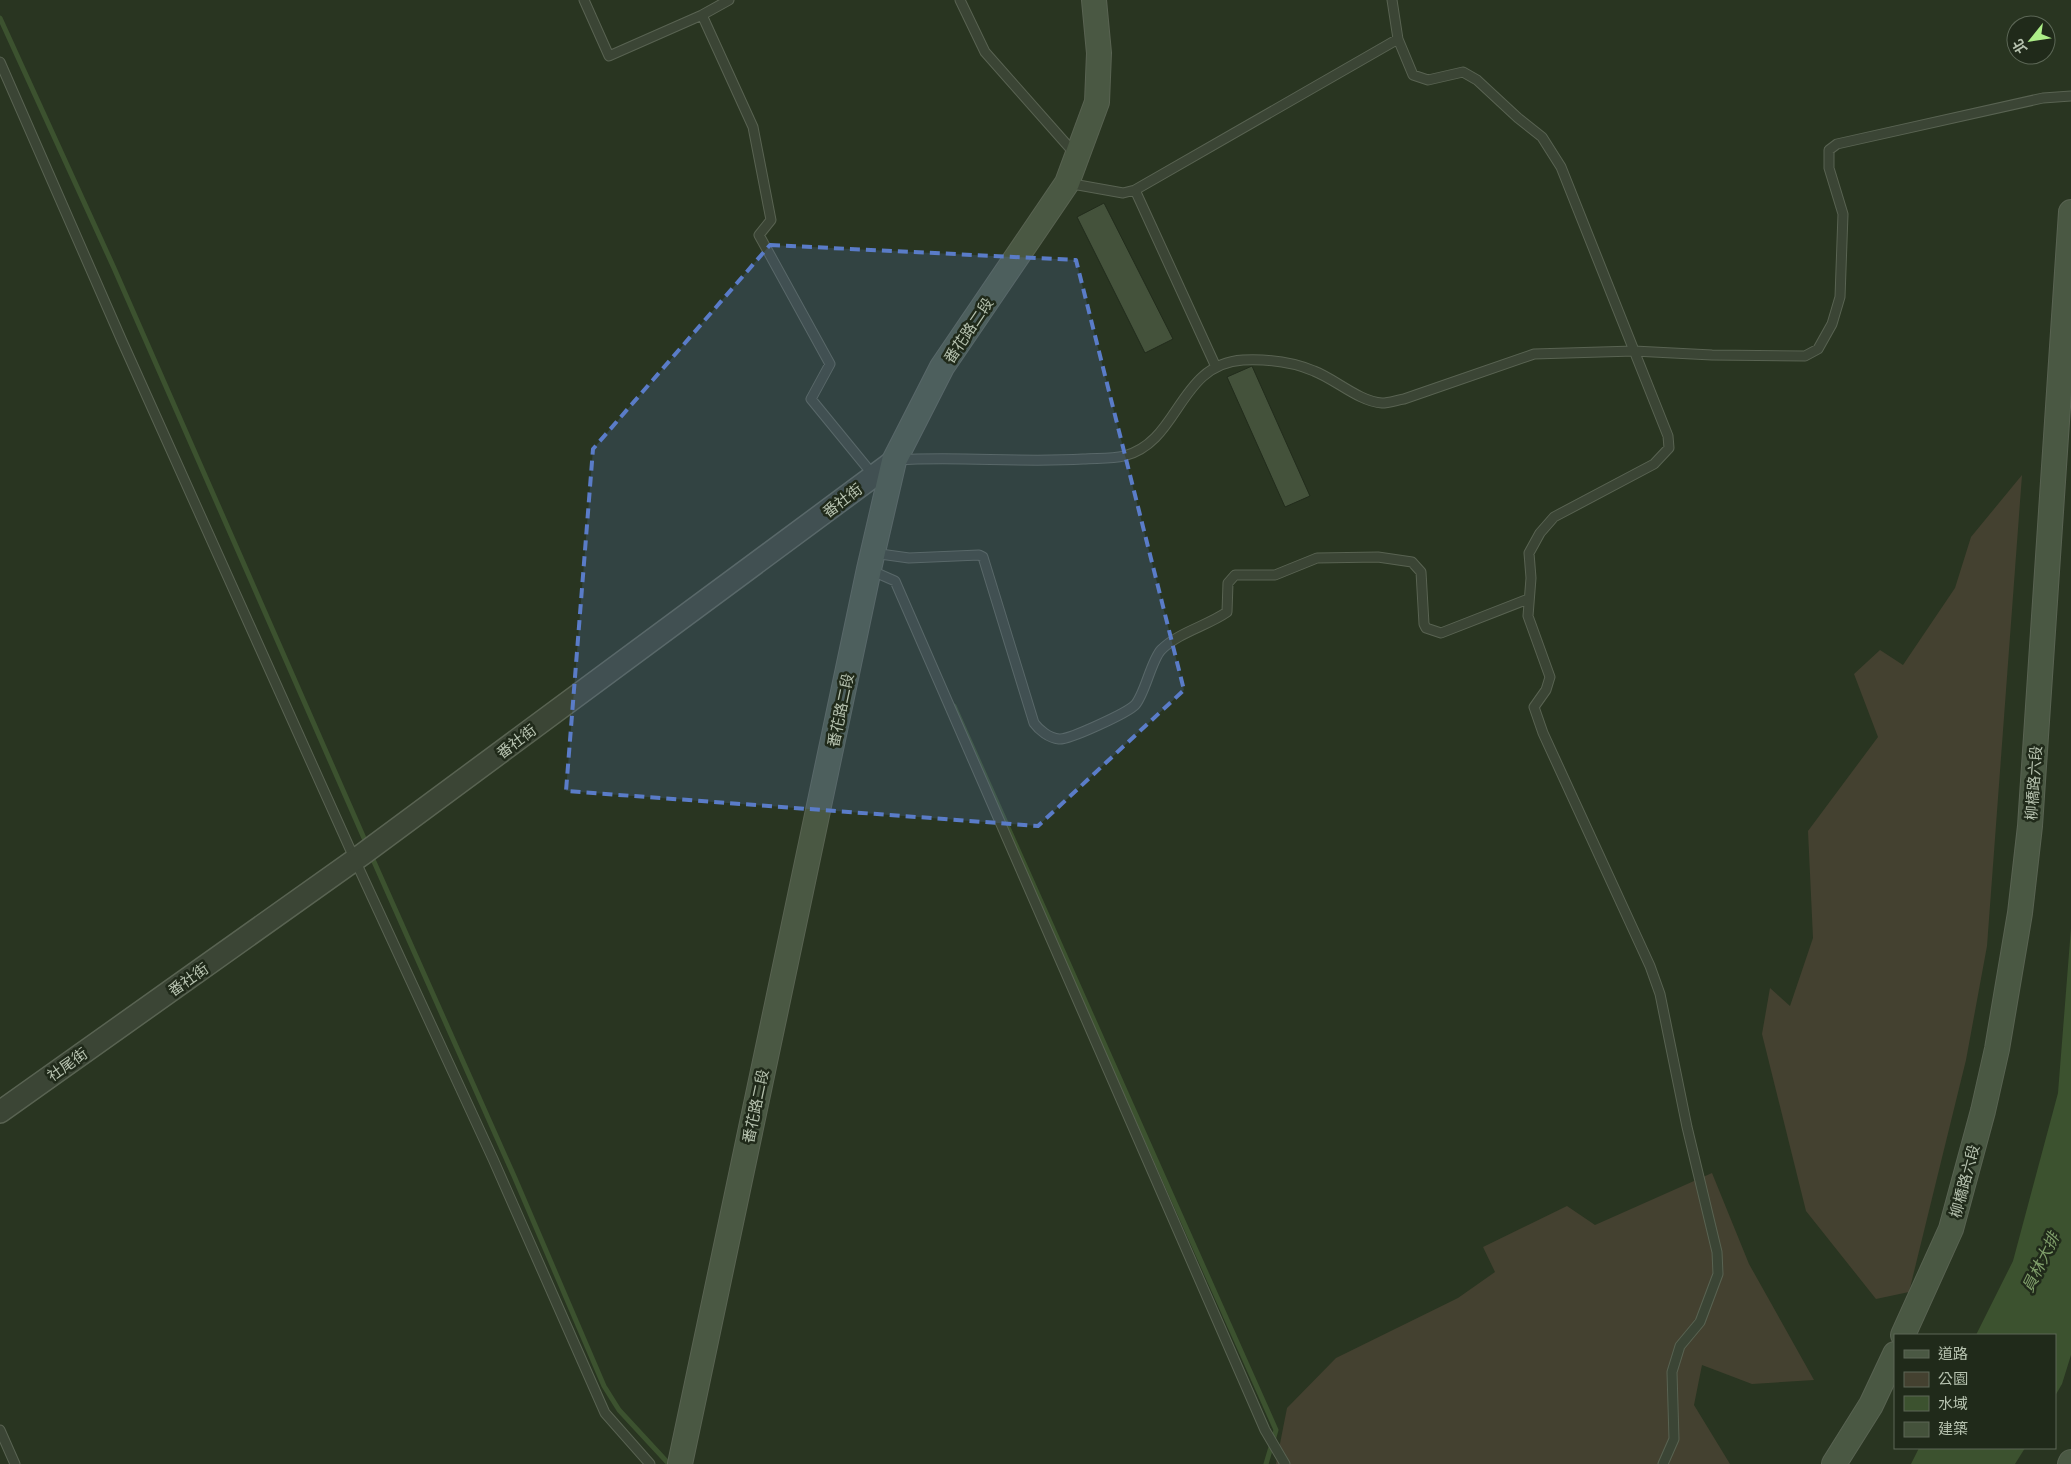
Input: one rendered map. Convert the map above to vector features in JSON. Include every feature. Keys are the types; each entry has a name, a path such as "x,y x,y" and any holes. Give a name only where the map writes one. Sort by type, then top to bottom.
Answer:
{"main road":[{"name":"番花路二段","path":"680,1464 871,561 894,461 942,367 1067,183 1097,102 1100,53 1094,0"},
{"name":"柳橋路六段","path":"1903,1334 1951,1229 1997,1049 2020,913 2030,826 2071,212"},
{"path":"1834,1464 1871,1405 1894,1356"}],"street":[{"name":"番社街","path":"135,1017 364,854 894,461"},
{"name":"社尾街","path":"0,1112 135,1017"}],"lane":[{"path":"584,0 609,56 702,15 729,0"},
{"path":"960,0 985,52 1076,155"},
{"path":"1392,0 1398,39 1413,75 1428,80 1463,72 1477,80 1518,118 1542,137 1561,167 1668,436 1669,448 1654,464 1554,517 1540,533 1529,553 1531,578 1528,599 1528,616 1550,677 1546,690 1534,707 1543,733 1650,966 1660,994 1686,1127 1717,1252 1718,1274 1700,1322 1680,1346 1672,1372 1674,1439 1662,1464"},
{"path":"702,15 753,127 771,220 758,235 830,364 811,399 874,476"},
{"path":"1067,183 1123,193 1135,190 1398,39"},
{"path":"0,62 122,341 364,854 493,1159 604,1413 650,1464"},
{"path":"894,461 936,457 1057,460 1125,456 1150,444 1199,378 1216,367 1242,360 1282,362 1314,371 1372,402 1384,403 1534,354 1634,351 1712,355 1805,356 1818,349 1832,324 1840,297 1843,214 1829,168 1829,150 1837,144 2043,98 2071,96"},
{"path":"1135,190 1216,367"},
{"path":"871,561 979,555 983,557 1034,723 1040,732 1059,739 1082,734 1134,705 1161,650 1182,635 1215,620 1227,612 1228,583 1236,575 1275,576 1316,558 1378,557 1412,562 1421,572 1424,624 1426,628 1441,633 1528,599"},
{"path":"871,561 895,581 1268,1436 1285,1464"},
{"path":"0,1430 15,1464"}],"highlighted area":[{"path":"770,245 1076,260 1184,690 1038,826 566,791 593,449"}],"green space":[{"path":"2022,475 1987,946 1966,1060 1909,1292 1876,1299 1806,1211 1762,1034 1770,988 1790,1006 1813,938 1808,831 1878,737 1854,674 1880,650 1903,665 1955,588 1971,537"},
{"path":"1712,1173 1749,1264 1814,1380 1752,1384 1702,1365 1694,1405 1730,1464 1276,1464 1287,1408 1336,1358 1458,1298 1495,1272 1483,1247 1567,1206 1595,1225"}],"water":[{"name":"員林大排","path":"2071,928 2071,1355 2062,1384 2056,1394 2056,1334 1976,1334 2013,1261 2058,1093"},
{"path":"1918,1449 2024,1449 2015,1464 1911,1464"}],"building":[{"path":"1104,203 1173,339 1145,353 1077,217"},
{"path":"1252,366 1310,496 1285,507 1227,377"}],"waterway":[{"path":"0,18 114,268 367,845"},
{"path":"954,706 1276,1430 1266,1464"},
{"path":"371,855 514,1176 604,1386 619,1410 668,1463"}]}
